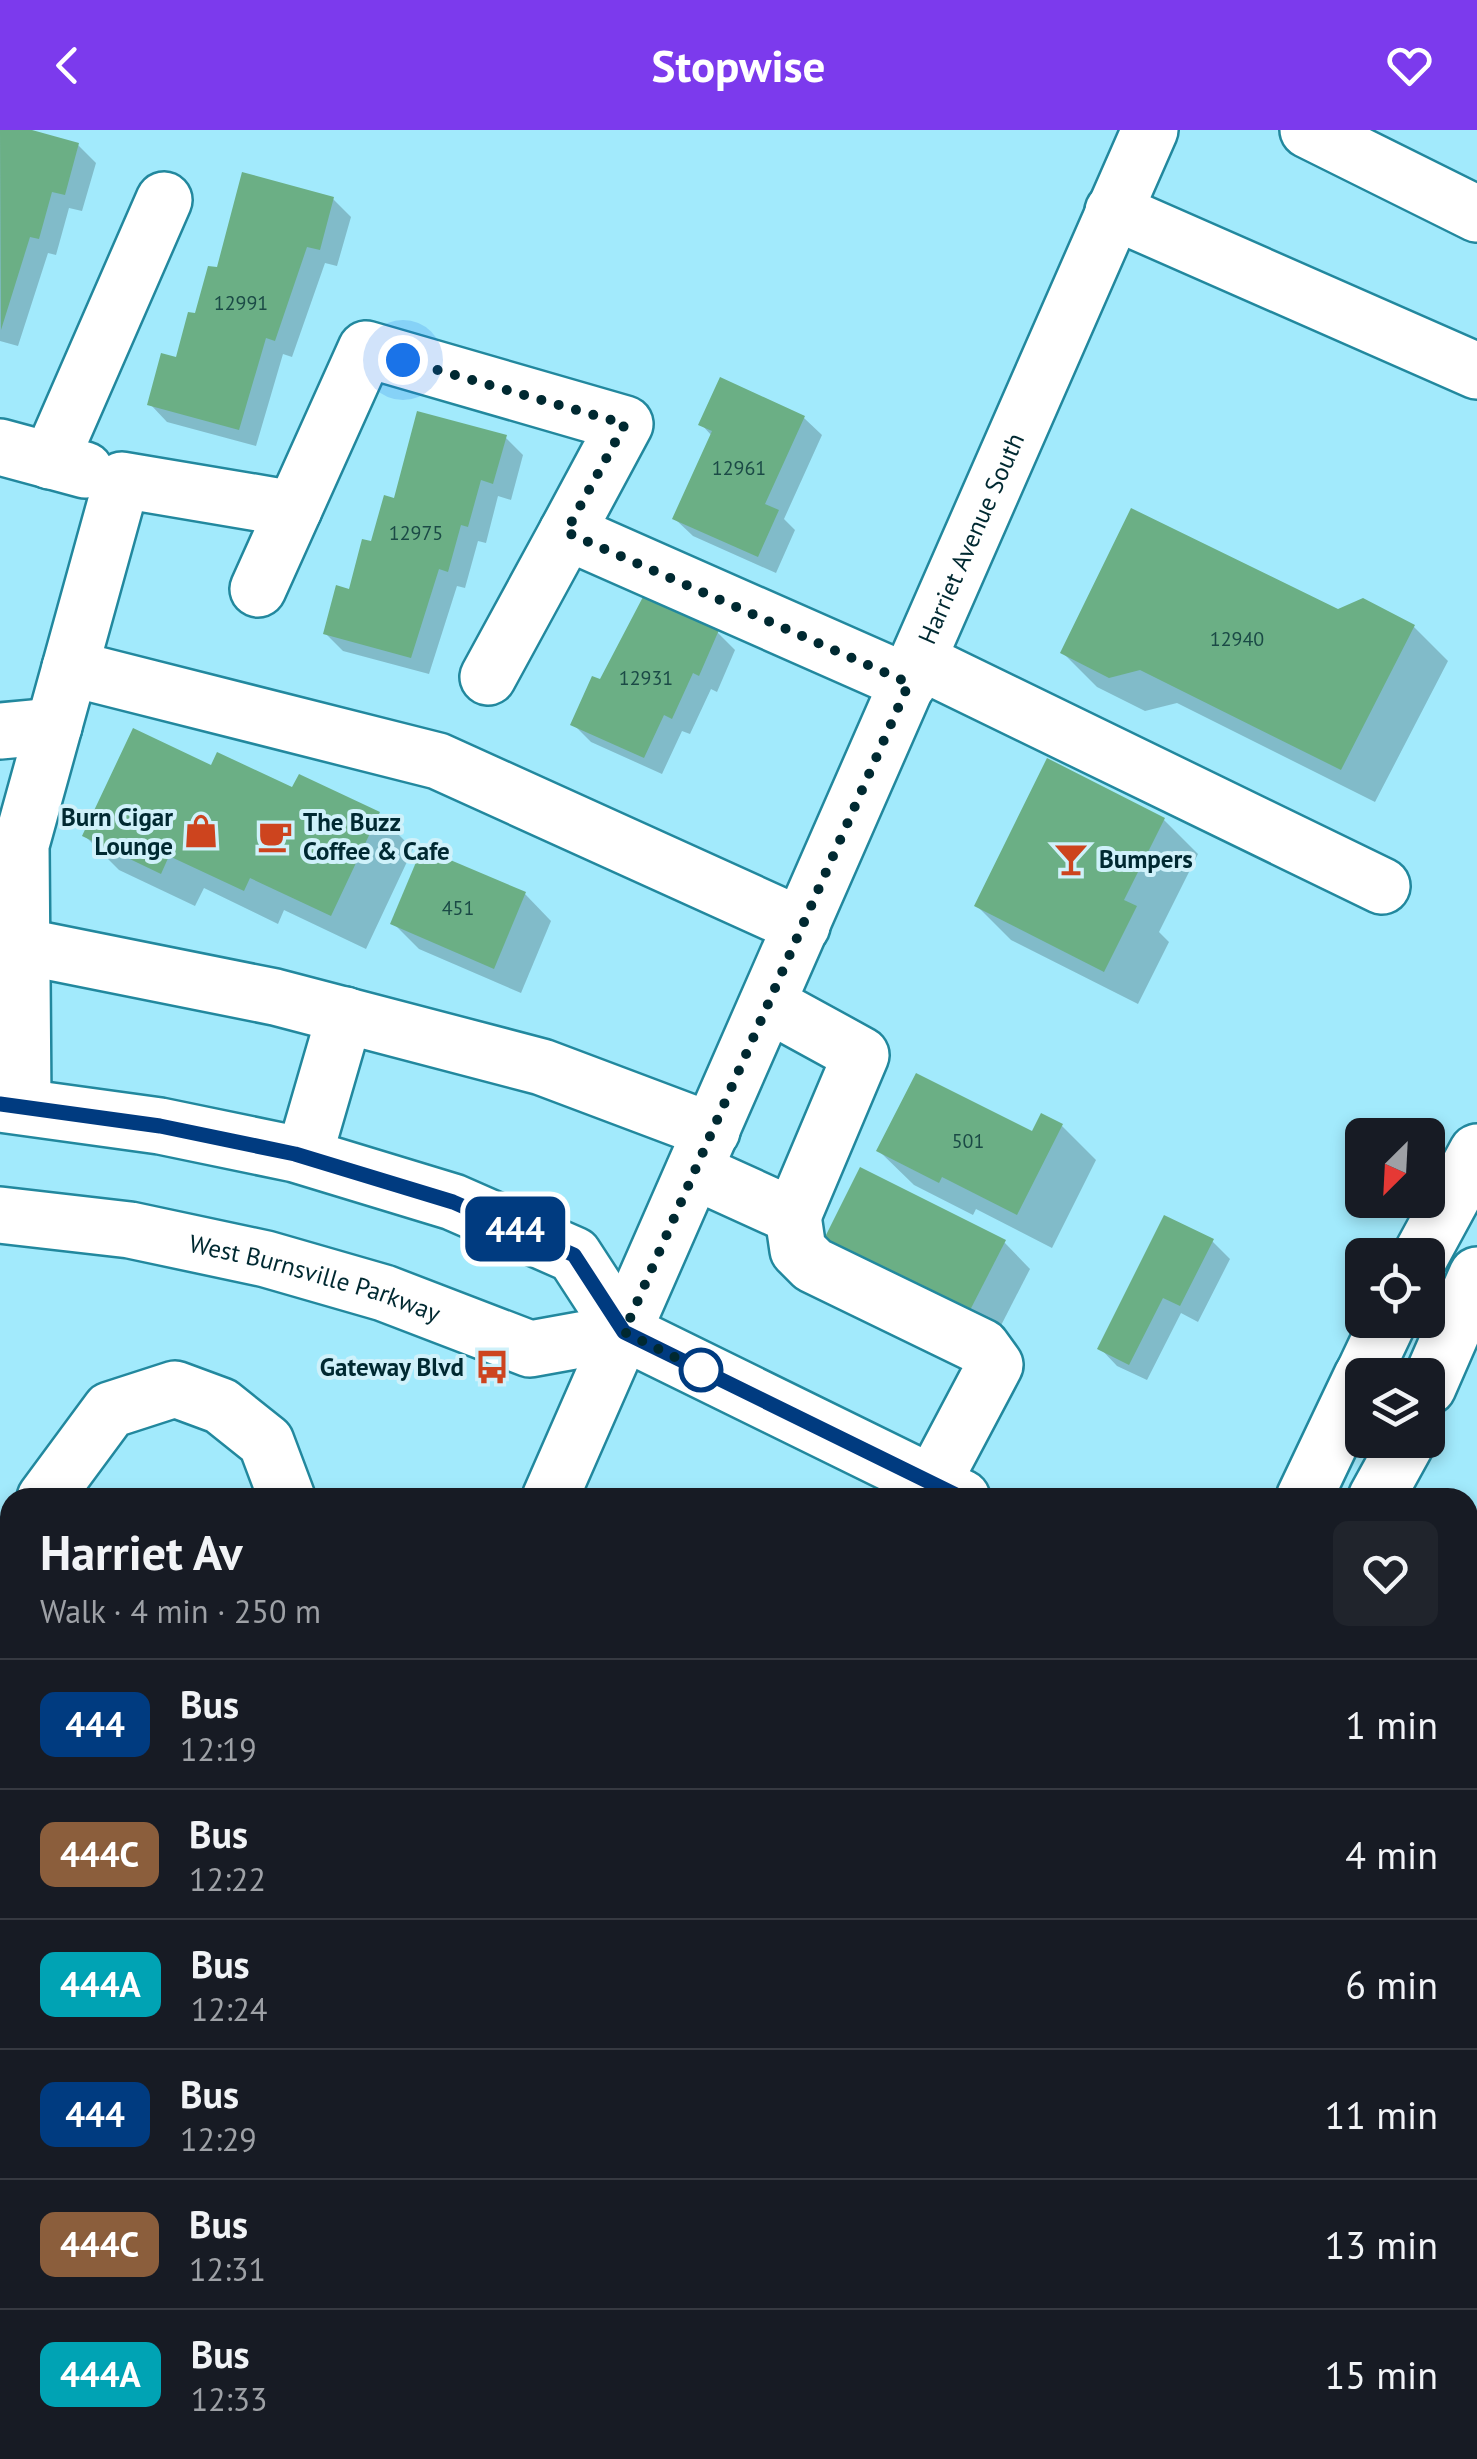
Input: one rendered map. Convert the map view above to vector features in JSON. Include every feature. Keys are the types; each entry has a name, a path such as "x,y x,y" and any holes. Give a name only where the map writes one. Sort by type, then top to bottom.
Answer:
{"main road":[{"name":"Harriet Avenue South","path":"554,1488 1150,130"},
{"path":"1308,130 1477,214"},
{"path":"164,200 25,454 122,480 294,510"},
{"path":"1113,211 1477,371"},
{"path":"258,589 366,349 625,424 488,678"},
{"path":"122,480 54,726 10,851 22,946 12,1105 160,1126 304,1156 453,1202 574,1255 624,1332 943,1488"},
{"path":"566,532 914,672 1382,886"},
{"path":"70,668 438,761 802,926"},
{"path":"0,731 54,726"},
{"path":"22,946 275,997 542,1068 703,1151 793,1216"},
{"path":"768,1004 861,1055 793,1216 798,1250 813,1265 982,1346 995,1365 948,1488"},
{"path":"304,1156 345,1015"},
{"path":"1430,1238 1477,1152"},
{"name":"West Burnsville Parkway","path":"0,1215 130,1230 266,1259 384,1293 530,1349 624,1332"},
{"path":"1441,1358 1477,1275"},
{"path":"1445,1400 1477,1364"},
{"path":"52,1488 110,1410 175,1390 221,1406 266,1442 283,1488"},
{"path":"1309,1488 1345,1413"},
{"path":"1382,1488 1400,1458"}],"building":[{"path":"0,130 32,130 79,143 65,195 52,192 39,239 30,237 1,330"},
{"path":"242,172 334,197 320,250 307,247 275,341 266,338 239,430 147,405 161,353 176,357 188,312 195,313 208,266 217,267"},
{"path":"720,377 805,416 765,504 779,510 758,557 672,519 712,431 698,425"},
{"path":"417,411 507,435 493,484 481,480 468,527 461,525 448,572 439,569 411,658 323,634 336,585 349,589 362,539 371,541 384,495 394,498"},
{"path":"1131,508 1338,609 1363,598 1415,625 1341,770 1140,670 1109,678 1060,653"},
{"path":"644,595 719,630 699,676 693,673 672,719 664,715 644,758 570,725 592,676 600,679"},
{"path":"133,728 211,765 217,752 292,787 299,774 380,812 331,916 250,878 244,891 169,856 161,874 82,836"},
{"name":"Bumpers","path":"1047,758 1165,818 1124,900 1137,906 1104,972 974,906"},
{"path":"422,848 526,892 494,969 390,924"},
{"path":"916,1073 1032,1131 1041,1113 1063,1124 1017,1215 942,1177 939,1183 876,1151"},
{"path":"860,1167 1006,1240 966,1318 821,1245"},
{"path":"1164,1215 1214,1239 1180,1306 1163,1298 1129,1365 1097,1349"}],"bus line":[{"name":"444","path":"0,1104 160,1126 295,1154 453,1202 574,1255 624,1332 941,1488"}],"place":[{"name":"Burn Cigar Lounge","path":"201,831"},
{"name":"The Buzz Coffee & Cafe","path":"275,836"},
{"name":"Bumpers","path":"1071,859"},
{"name":"Gateway Blvd","path":"492,1367"}],"route":[{"path":"403,360 625,424 566,532 909,683 624,1332 701,1370"}]}
